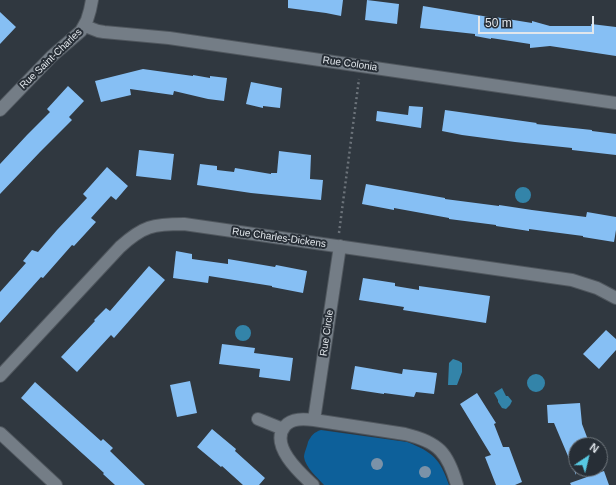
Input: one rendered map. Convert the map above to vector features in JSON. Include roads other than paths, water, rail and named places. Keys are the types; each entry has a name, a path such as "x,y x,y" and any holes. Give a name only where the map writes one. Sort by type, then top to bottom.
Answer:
{"street":[{"path":"85,26 92,0"},
{"name":"Rue Colonia","path":"85,26 104,32 169,38 616,103"},
{"name":"Rue Saint-Charles","path":"0,110 52,56 81,32 85,26"},
{"name":"Rue Charles-Dickens","path":"0,376 120,247 136,234 151,226 166,224 184,224 339,241 572,280 597,288 616,298"},
{"name":"Rue Circle","path":"314,420 339,241"},
{"path":"258,419 283,429"},
{"path":"313,485 293,464 282,446 280,437 283,429 288,423 295,420 314,420 405,434 426,441 437,447 448,460 457,485"},
{"path":"0,433 56,485"}]}
